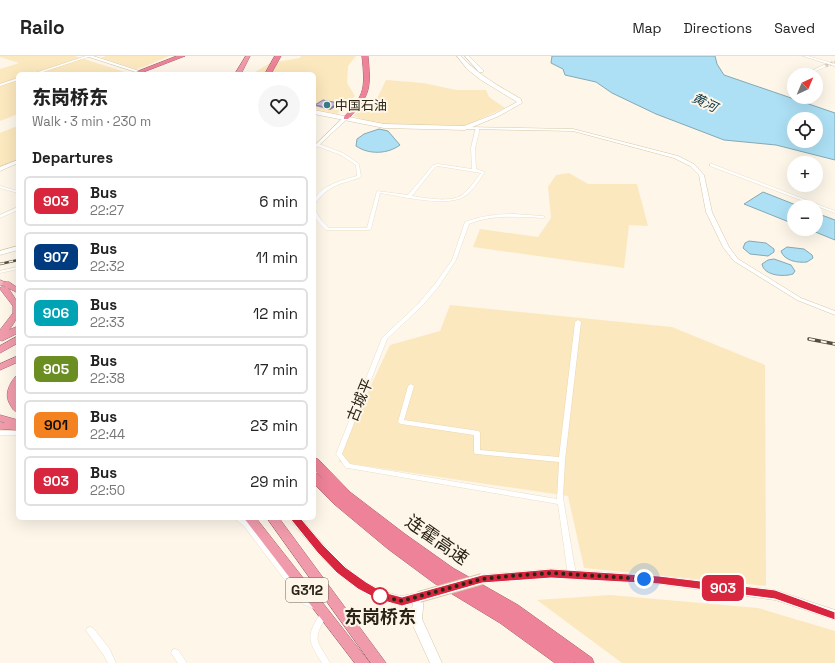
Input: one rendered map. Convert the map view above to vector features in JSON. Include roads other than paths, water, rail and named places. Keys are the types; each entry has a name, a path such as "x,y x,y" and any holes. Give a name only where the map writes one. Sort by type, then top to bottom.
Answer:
{"highway":[{"path":"138,72 176,56"},
{"path":"138,72 182,56"},
{"path":"239,72 248,56"},
{"path":"244,72 253,56"},
{"path":"344,120 363,94 360,81 362,56"},
{"path":"344,120 366,95 367,78 365,56"},
{"path":"269,72 279,57"},
{"path":"274,72 279,57"},
{"path":"2,285 16,288"},
{"path":"2,285 16,290"},
{"path":"2,285 15,299"},
{"path":"0,334 6,329 16,314"},
{"path":"0,339 16,330"},
{"path":"0,350 16,340"},
{"path":"0,367 16,360"},
{"path":"0,372 16,365"},
{"path":"16,382 12,388 11,396 16,406"},
{"path":"0,418 16,422"},
{"path":"0,426 16,427"},
{"name":"连霍高速","path":"316,464 346,495 407,542 448,572 512,609 587,663"},
{"name":"连霍高速","path":"316,479 338,501 399,550 440,579 505,619 567,663"},
{"name":"G312","path":"252,520 363,663"},
{"name":"G312","path":"274,520 379,663"}],"main road":[{"path":"88,56 138,72"},
{"path":"316,113 344,120 392,127 465,128 515,106 520,102 490,80 469,68 459,56"},
{"path":"467,56 490,80"},
{"path":"297,520 341,570 380,596 402,601 482,579 551,573 659,580 775,594 835,615"},
{"path":"419,597 416,619 436,663"}],"street":[{"path":"40,72 88,56"},
{"path":"804,56 835,63"},
{"path":"820,68 825,66"},
{"path":"0,85 16,80"},
{"path":"316,147 344,120"},
{"path":"465,128 573,130 676,157 692,165 701,176 709,212 726,247 736,260 799,299 835,313"},
{"path":"474,170 472,148 477,128"},
{"path":"316,147 342,154 358,165 359,177 332,185 318,196 316,200"},
{"path":"0,169 16,162"},
{"path":"316,216 319,221 328,229 369,229 378,192 440,201 455,200 463,197 483,172 438,165 434,166 410,196"},
{"path":"711,165 835,212"},
{"path":"0,187 16,191"},
{"path":"0,217 16,209"},
{"name":"古城平","path":"544,217 494,216 477,218 467,223 454,260 421,304 385,338 339,454 348,466 560,502"},
{"path":"0,253 16,249"},
{"path":"0,272 16,268"},
{"path":"572,575 560,502 562,460 578,322"},
{"path":"411,386 401,422 477,433 476,452 562,460"},
{"path":"0,433 16,433"},
{"path":"241,520 246,524 306,602 325,613 314,631 313,642 326,663"},
{"path":"90,630 106,651 112,663"},
{"path":"175,653 183,663"}],"water":[{"name":"黄河","path":"552,56 715,56 717,64 724,75 787,97 787,104 809,104 835,113 835,160 788,148 823,148 823,112 787,112 787,148 776,145 724,140 656,114 612,93 596,82 565,75 563,69 551,63"},
{"path":"379,129 388,131 400,145 384,152 367,151 356,146 357,139 364,134"},
{"path":"763,192 787,201 787,221 744,204"},
{"path":"823,216 835,220 835,240 823,235"},
{"path":"749,241 766,243 774,249 774,252 768,256 750,254 743,248 745,243"},
{"path":"787,247 804,249 812,255 813,258 807,262 796,262 788,259 781,251"},
{"path":"774,259 791,265 795,271 793,274 775,275 766,271 762,264 768,260"}],"tunnel":[{"path":"825,66 835,62"}],"railway":[{"path":"0,264 16,260"},
{"path":"809,339 835,344"}],"place":[{"name":"中国石油","path":"327,105"},
{"name":"东岗桥东","path":"380,596"}]}
